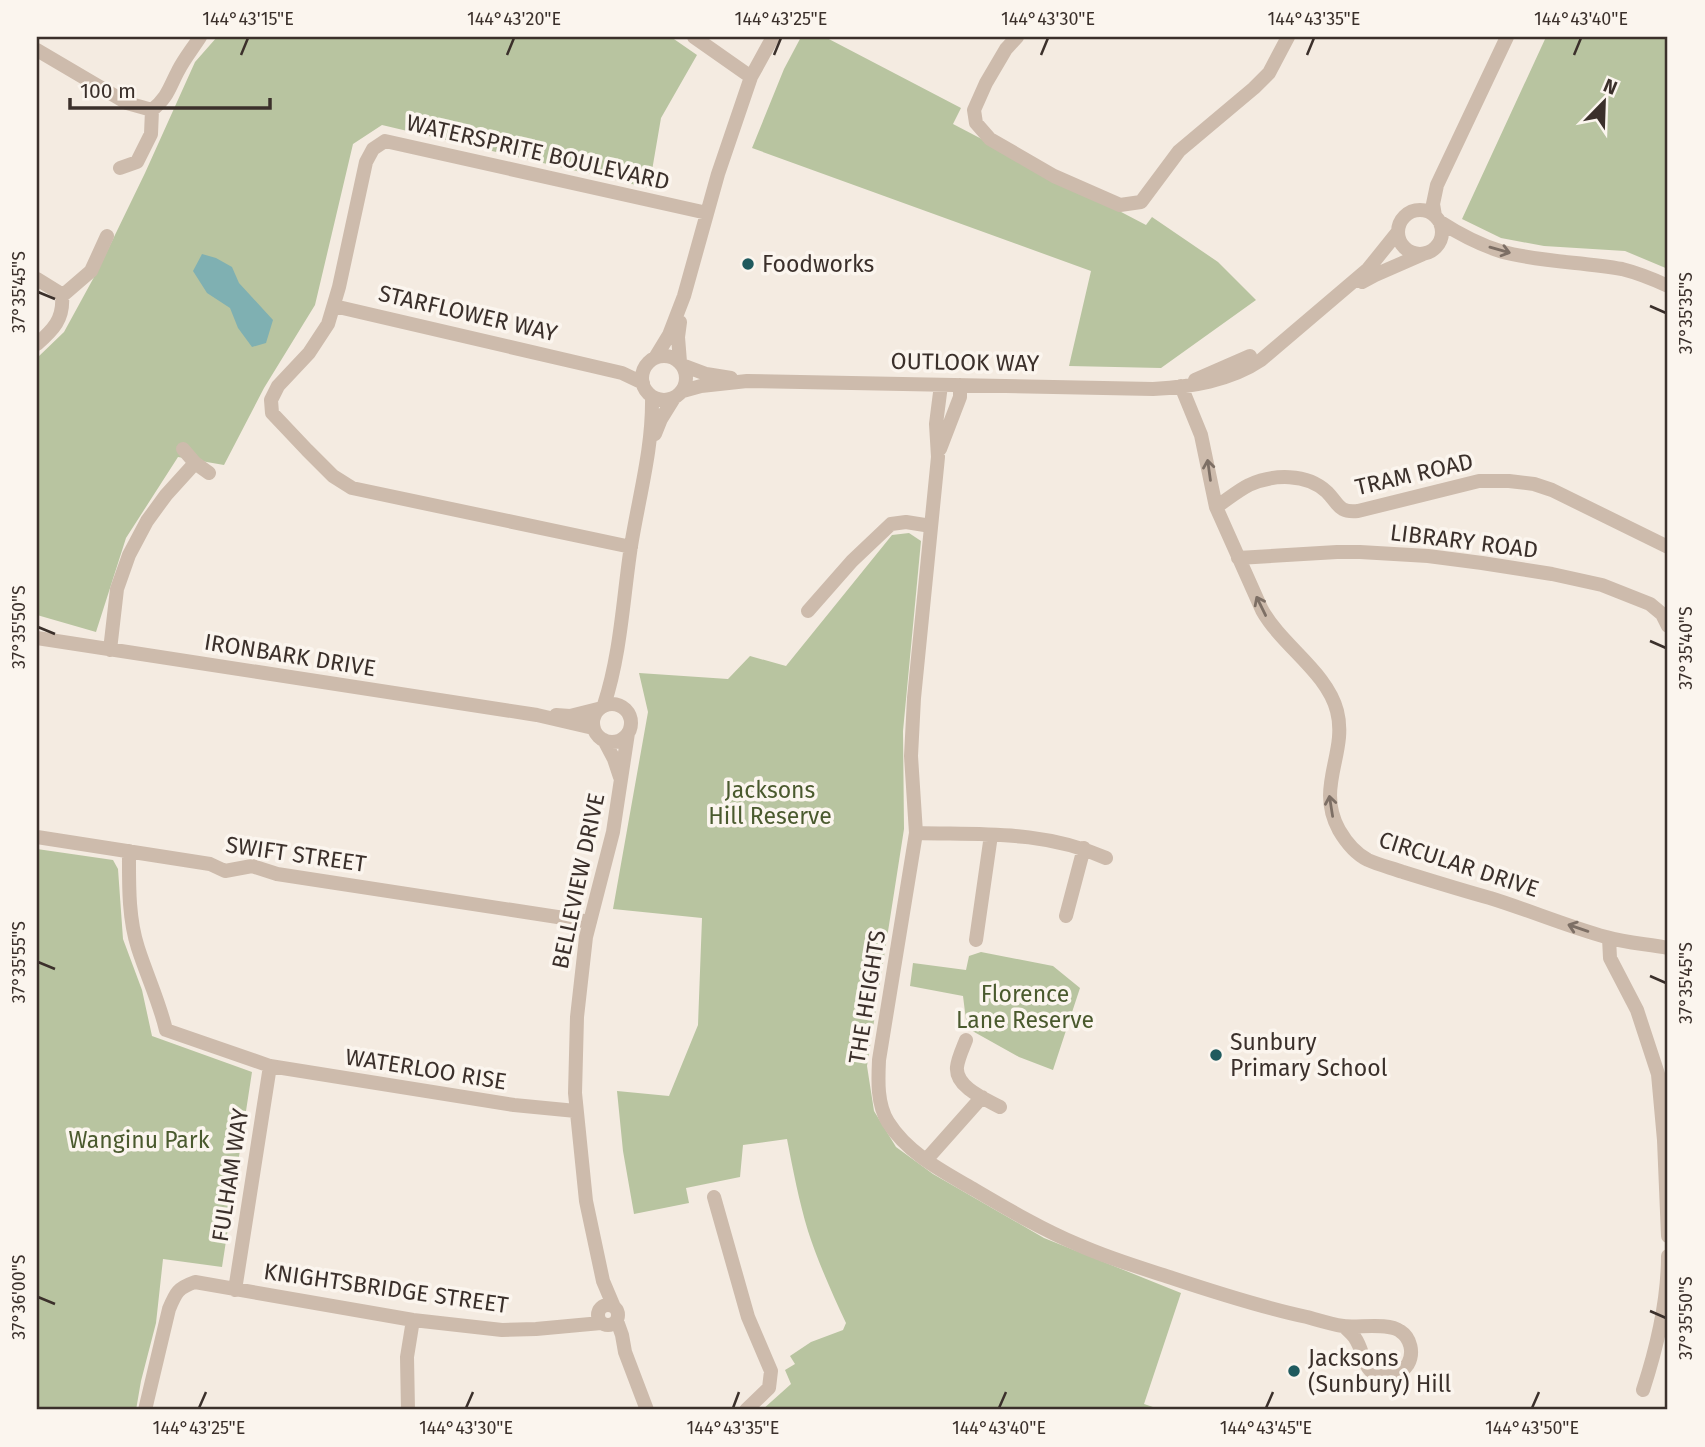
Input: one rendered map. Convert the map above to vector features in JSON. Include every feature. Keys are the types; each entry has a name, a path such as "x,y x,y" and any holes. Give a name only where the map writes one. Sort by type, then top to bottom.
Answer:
{"street":[{"path":"120,168 137,162 150,134 157,106 169,92 178,70 200,37"},
{"path":"694,37 751,77"},
{"path":"678,395 659,400 652,397 645,389 647,370 669,335 684,296 718,174 751,77 773,37"},
{"path":"1017,37 1006,49 986,83 974,110 976,123 990,139 1005,148 1055,176 1120,205 1141,202 1179,151 1269,73 1288,37"},
{"path":"1462,131 1420,201 1401,219 1398,240 1408,252 1430,252 1440,242 1442,228 1433,204 1437,185 1507,37"},
{"path":"37,50 127,103 157,106"},
{"name":"WATERSPRITE BOULEVARD","path":"631,547 352,488 333,476 272,413 271,400 278,386 309,353 328,324 340,288 366,162 373,149 385,141 707,214"},
{"path":"1411,211 1424,210 1457,233 1502,251 1622,270 1646,276 1668,286"},
{"name":"OUTLOOK WAY","path":"678,395 701,386 747,381 1153,389 1181,386 1276,346 1368,269 1397,233"},
{"path":"62,296 91,271 107,236"},
{"name":"OUTLOOK WAY","path":"1331,301 1374,275 1423,254"},
{"path":"37,279 62,296 63,308 59,320 37,344"},
{"path":"650,449 661,419 686,383 678,337 684,296"},
{"name":"STARFLOWER WAY","path":"334,306 622,373 647,370"},
{"path":"647,370 663,356 681,363"},
{"name":"OUTLOOK WAY","path":"681,363 706,374 747,381"},
{"name":"THE HEIGHTS","path":"941,385 936,424 938,457 912,728 916,833 879,1060 881,1104 888,1123 907,1145 926,1160 1011,1211 1077,1244 1132,1266 1250,1303 1344,1326 1399,1329 1411,1345 1407,1365 1396,1374 1388,1376 1369,1370 1356,1339 1344,1326"},
{"name":"THE HEIGHTS","path":"938,457 960,397 960,385"},
{"name":"CIRCULAR DRIVE","path":"1181,386 1201,435 1216,507 1269,623 1326,686 1335,703 1340,729 1330,789 1330,809 1339,831 1355,851 1368,860 1609,938 1668,948"},
{"path":"616,657 618,692 631,721 628,733 615,742 604,740 595,733 593,718 601,707 616,657 631,547 650,449 652,397"},
{"path":"183,449 195,463 209,473"},
{"path":"110,650 117,589 129,555 146,521 195,463"},
{"name":"TRAM ROAD","path":"1216,507 1248,485 1265,479 1286,477 1302,478 1316,484 1327,492 1338,506 1350,512 1466,484 1509,481 1534,484 1552,490 1668,547"},
{"path":"808,611 852,561 891,524 906,522 931,526"},
{"name":"LIBRARY ROAD","path":"1238,558 1360,552 1428,556 1552,574 1602,585 1642,601 1657,609 1668,626"},
{"name":"IRONBARK DRIVE","path":"37,638 537,715 593,728"},
{"path":"601,707 617,704 627,710"},
{"name":"IRONBARK DRIVE","path":"537,715 570,716 601,707"},
{"name":"BELLEVIEW DRIVE","path":"628,733 613,832 586,937 577,1017 576,1111 586,1201 603,1281 606,1316 622,1335 625,1352 647,1410"},
{"name":"BELLEVIEW DRIVE","path":"604,740 622,782"},
{"path":"916,833 1037,837 1084,848 1106,858"},
{"path":"976,940 991,835"},
{"name":"SWIFT STREET","path":"37,837 210,864 225,871 252,866 277,874 590,922"},
{"path":"1066,916 1084,848"},
{"name":"WATERLOO RISE","path":"129,851 131,919 166,1030 270,1066 514,1105 576,1111"},
{"path":"1609,938 1610,958 1637,1010 1658,1074 1664,1128 1668,1236"},
{"path":"966,1040 957,1063 957,1075 964,1085 1000,1107"},
{"name":"FULHAM WAY","path":"235,1290 270,1066"},
{"path":"926,1160 982,1097"},
{"path":"714,1197 748,1317 771,1371 769,1388 746,1410"},
{"path":"1643,1390 1661,1324 1668,1256"},
{"name":"KNIGHTSBRIDGE STREET","path":"145,1410 174,1295 181,1287 195,1282 413,1320 502,1330 572,1325 606,1316"},
{"path":"408,1410 407,1357 413,1320"}],"green space":[{"path":"217,37 671,37 697,55 661,118 649,188 382,125 353,144 315,305 264,388 224,465 178,457 126,538 96,632 37,615 37,358 64,332 99,268 195,62"},
{"path":"801,37 825,37 961,108 953,124 1146,225 1152,217 1218,262 1256,300 1161,368 1069,366 1091,271 752,148 784,69"},
{"path":"1546,37 1668,37 1668,269 1625,251 1544,246 1501,238 1462,219"},
{"name":"Jacksons Hill Reserve","path":"909,533 921,541 903,731 904,829 867,1066 874,1111 896,1147 933,1174 1044,1238 1181,1293 1144,1404 1162,1410 762,1410 791,1384 785,1370 795,1364 790,1356 811,1342 843,1330 846,1323 808,1231 787,1139 743,1145 740,1177 686,1188 689,1203 634,1214 623,1151 617,1091 669,1096 698,1025 702,918 613,909 648,712 639,673 728,679 750,656 786,666 892,535"},
{"name":"Wanginu Park","path":"37,849 113,860 118,869 123,939 142,990 152,1036 252,1072 222,1267 163,1259 156,1323 136,1410 37,1410"},
{"name":"Florence Lane Reserve","path":"981,952 1053,966 1080,988 1053,1070 1019,1057 967,1028 963,996 910,986 913,963 966,970 969,956"}],"water":[{"path":"202,254 232,267 239,283 273,320 266,343 252,347 238,328 230,308 207,293 193,271"}],"place":[{"name":"Foodworks","path":"748,264"},
{"name":"Sunbury Primary School","path":"1216,1055"},
{"name":"Jacksons (Sunbury) Hill","path":"1294,1371"}]}
